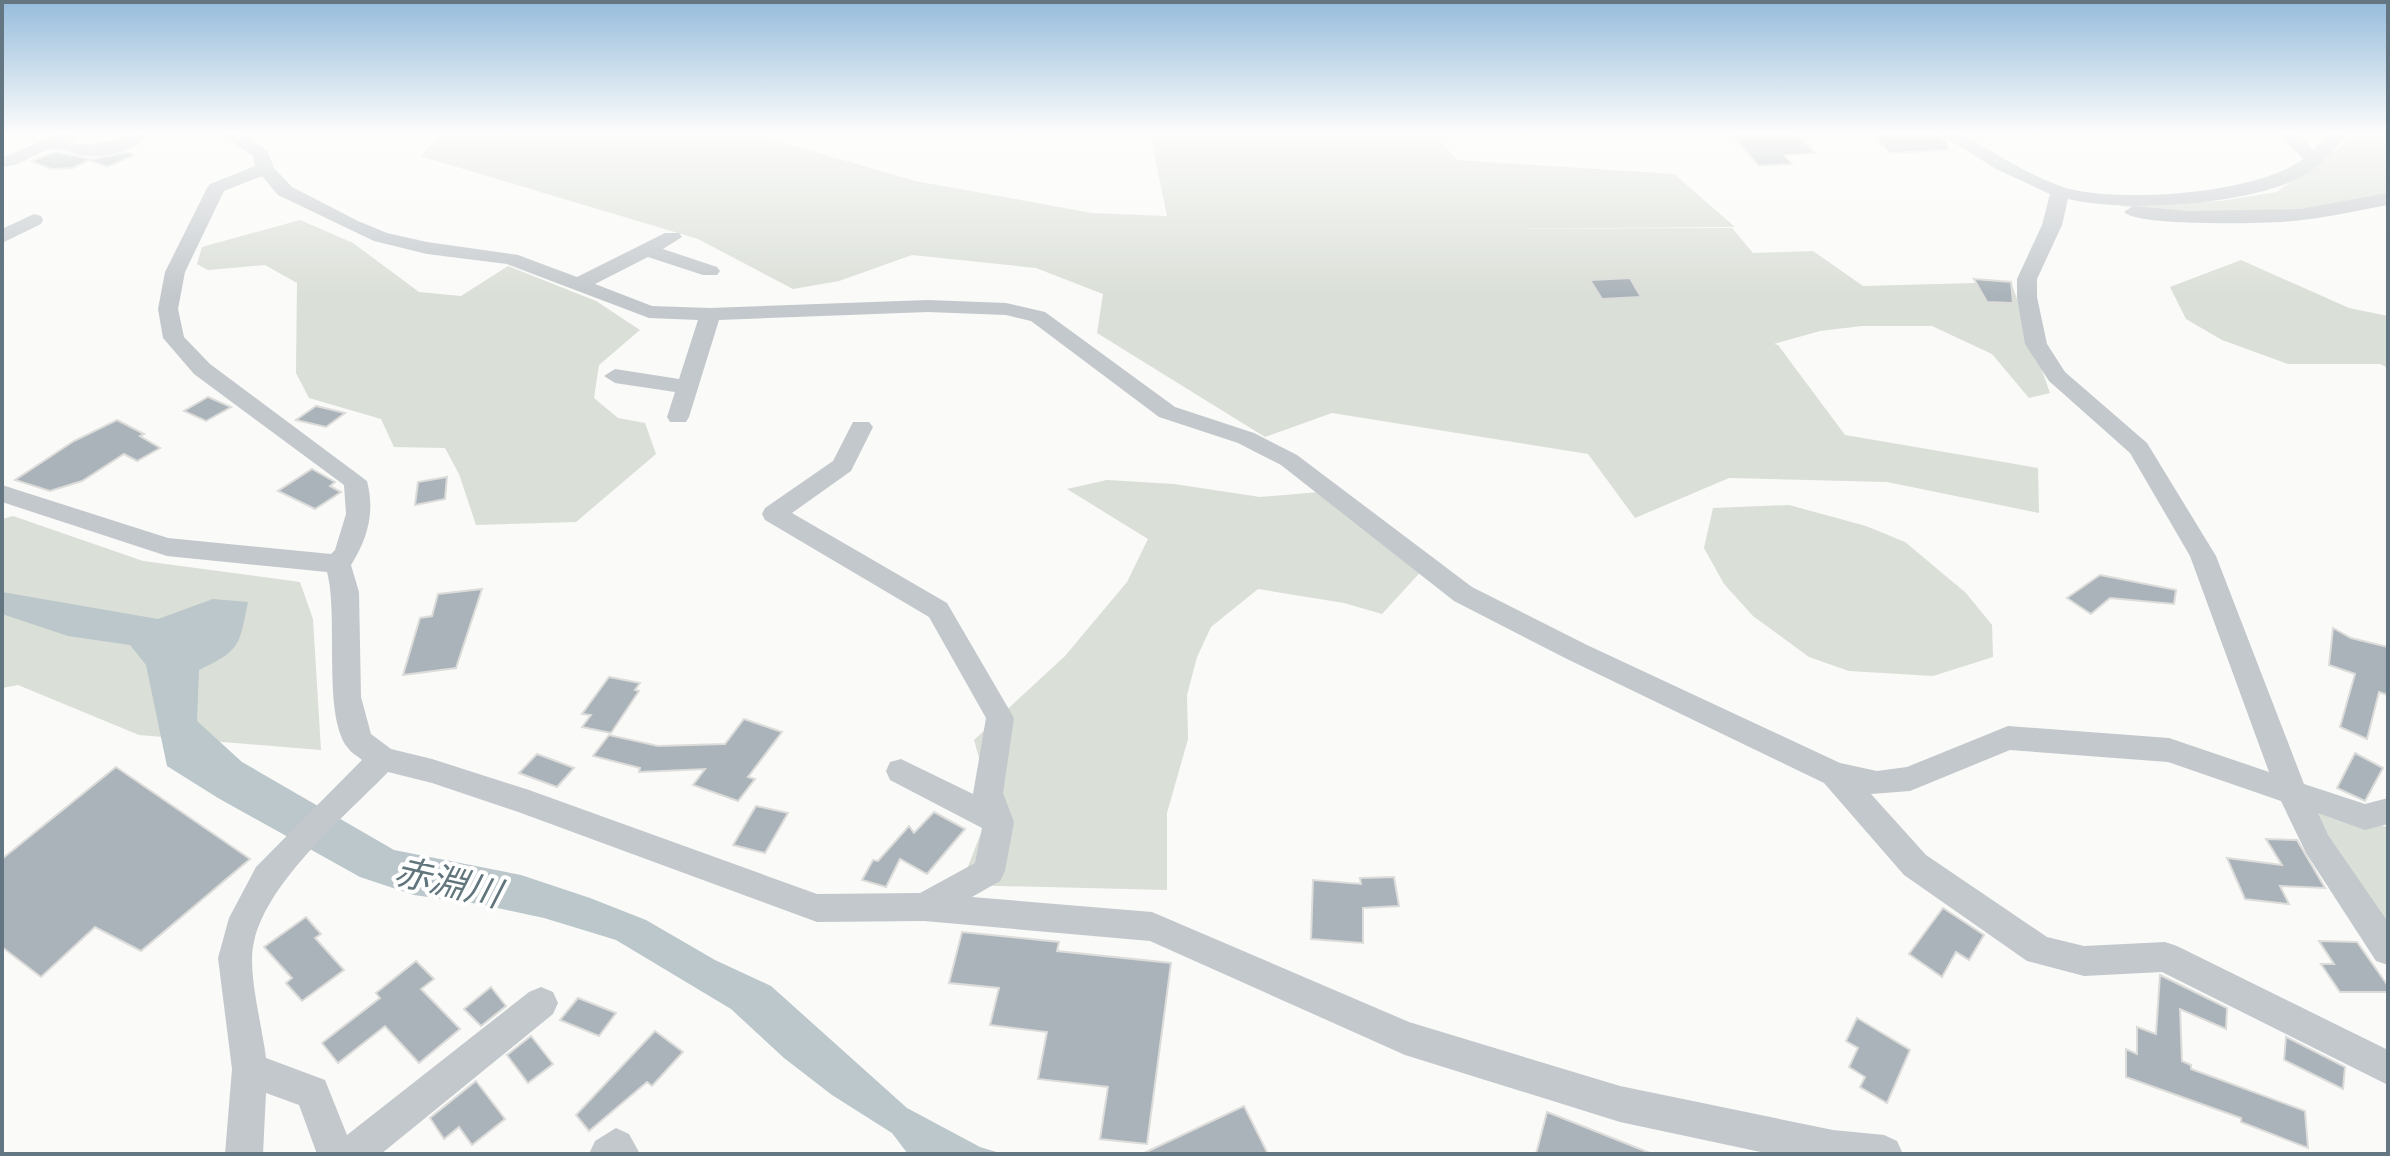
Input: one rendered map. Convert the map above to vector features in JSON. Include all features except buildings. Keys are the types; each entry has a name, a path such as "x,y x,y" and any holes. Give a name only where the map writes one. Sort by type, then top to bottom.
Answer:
{"street":[{"path":"216,188 175,272 168,309 174,338 202,369 355,481 362,503 350,549 338,564"},
{"path":"282,188 351,225 381,237 427,248 511,259 649,312 710,314 928,306 1006,309 1038,316 1167,412 1246,438 1289,460 1463,594 1835,774 1877,783 1910,779 2008,738 2169,750 2365,817 2388,811"},
{"path":"2050,188 2060,193 2095,198 2182,197 2254,188"},
{"path":"2060,193 2052,225 2027,279 2027,297 2036,344 2057,376 2139,448 2203,556 2291,790 2317,844 2388,950"},
{"path":"2095,198 2113,210 2221,217 2300,215 2388,199"},
{"path":"2,237 34,220"},
{"path":"579,284 672,237"},
{"path":"646,250 710,271"},
{"path":"678,417 710,314"},
{"path":"615,376 688,387"},
{"path":"861,427 843,466 774,514 938,610 1000,718 988,793 999,822 989,871 924,907"},
{"path":"2,493 167,547 338,564"},
{"path":"338,564 346,592 347,697 358,740 382,759 432,771 529,803 817,908 924,907 1152,927 1405,1038 1750,1143 1884,1154"},
{"path":"244,1154 250,1069 235,958 245,918 267,877 382,759"},
{"path":"901,771 999,822"},
{"path":"1835,774 1915,865 2039,950 2084,961 2165,957 2388,1068"},
{"path":"352,1154 541,1003"},
{"path":"250,1069 312,1093 336,1154"},
{"path":"608,1154 616,1147 621,1154"}],"shaded area":[{"path":"527,188 953,188 1092,213 1167,216 1161,188 1690,188 1735,227 1433,229 1732,228 1753,253 1813,251 1863,286 2011,282 2050,393 2029,398 1992,354 1932,326 1862,326 1820,331 1774,344 1778,345 1845,435 2038,468 2039,513 1887,482 1729,478 1635,518 1588,454 1332,413 1265,437 1097,333 1103,294 1036,268 912,255 839,281 793,289 698,239"},
{"path":"2283,188 2388,188 2388,194 2289,211 2173,211 2120,206 2121,203 2221,201 2277,192"},
{"path":"300,220 353,243 419,292 461,296 508,266 596,301 640,330 599,365 594,398 618,418 645,423 656,454 576,522 476,525 459,474 445,448 394,447 381,419 309,398 296,373 297,283 265,265 208,270 197,264 202,247"},
{"path":"2241,260 2349,308 2388,316 2388,368 2380,364 2288,364 2222,340 2186,319 2170,287"},
{"path":"1107,480 1174,484 1260,497 1319,492 1426,566 1382,614 1344,603 1258,589 1211,627 1197,657 1187,695 1188,739 1167,813 1167,890 961,885 992,804 974,740 1065,656 1127,582 1148,539 1067,489"},
{"path":"1789,505 1866,526 1905,542 1966,593 1992,625 1993,657 1933,676 1849,671 1809,657 1753,616 1724,584 1704,548 1713,508"},
{"path":"13,516 143,561 300,582 313,619 321,750 139,735 18,685 2,688 2,519"},
{"path":"2310,811 2388,827 2388,935"}],"water":[{"name":"赤淵川","path":"2,592 158,619 213,599 248,602 236,645 223,657 199,670 197,721 242,762 394,850 521,875 646,920 715,960 771,986 907,1108 980,1147 1003,1154 908,1154 892,1133 832,1095 784,1058 731,1009 616,940 544,918 479,904 414,895 360,877 218,798 167,766 146,665 130,645 68,636 2,614"}]}
